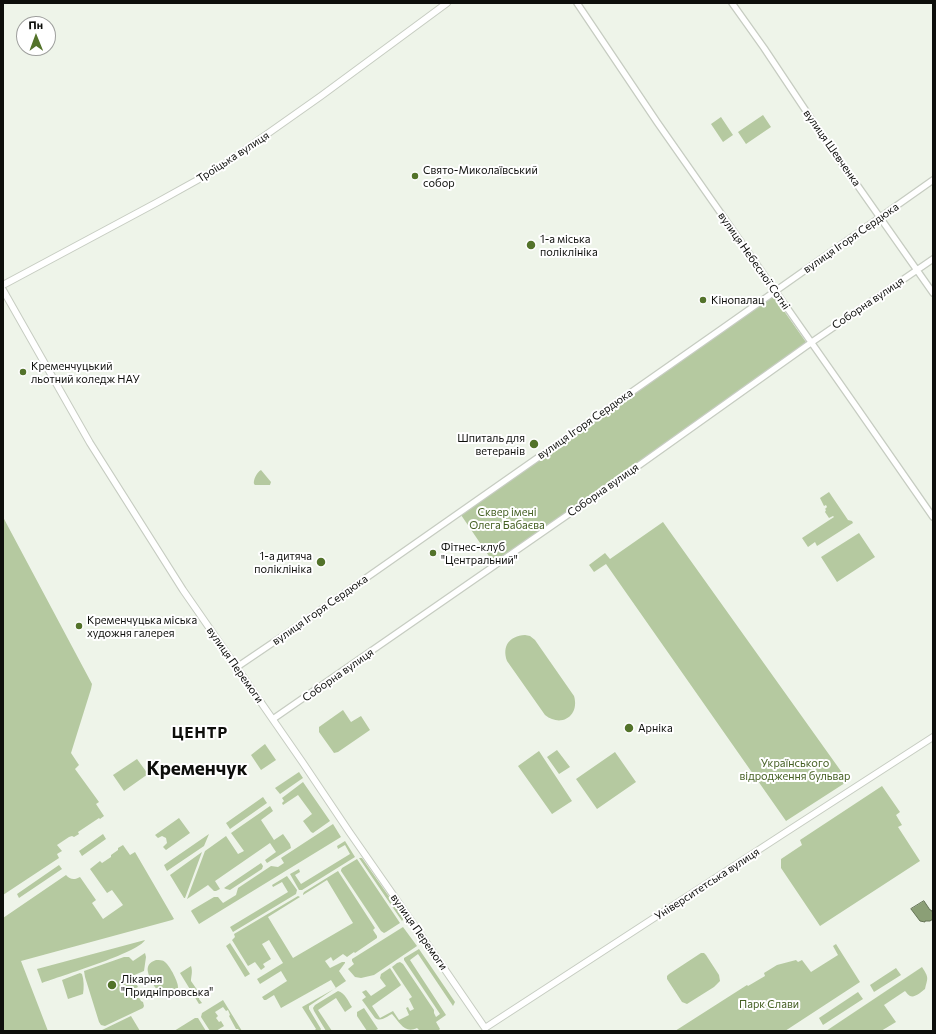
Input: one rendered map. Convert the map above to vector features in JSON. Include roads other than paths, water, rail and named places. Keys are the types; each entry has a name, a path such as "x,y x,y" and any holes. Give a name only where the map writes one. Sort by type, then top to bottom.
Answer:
{"main road":[{"name":"Троїцька вулиця","path":"3,284 150,207 219,168 321,96 447,3"},
{"name":"вулиця Перемоги","path":"3,290 90,443 184,590 426,942 483,1030"},
{"name":"Університетська вулиця","path":"483,1030 933,737"}],"street":[{"name":"вулиця Небесної Сотні","path":"578,3 657,122 812,342 933,518"},
{"name":"вулиця Шевченка","path":"732,3 933,293"},
{"name":"вулиця Ігоря Сердюка","path":"237,667 933,180"},
{"name":"Соборна вулиця","path":"273,719 631,471 812,342 933,259"}],"place":[{"name":"Свято-Миколаївський собор","path":"415,176"},
{"name":"1-а міська поліклініка","path":"531,245"},
{"name":"Кінопалац","path":"703,300"},
{"name":"Кременчуцький льотний коледж НАУ","path":"23,372"},
{"name":"Шпиталь для ветеранів","path":"534,444"},
{"name":"Фітнес-клуб \"Центральний\"","path":"433,553"},
{"name":"1-а дитяча поліклініка","path":"321,562"},
{"name":"Кременчуцька міська художня галерея","path":"79,626"},
{"name":"Арніка","path":"629,728"},
{"name":"Лікарня \"Придніпровська\"","path":"112,985"}],"district":[{"name":"ЦЕНТР","path":"200,733"},
{"name":"Кременчук","path":"197,769"}],"park label":[{"name":"Сквер імені Олега Бабаєва","path":"507,518"},
{"name":"Українського відродження бульвар","path":"795,769"},
{"name":"Парк Слави","path":"769,1004"}]}
